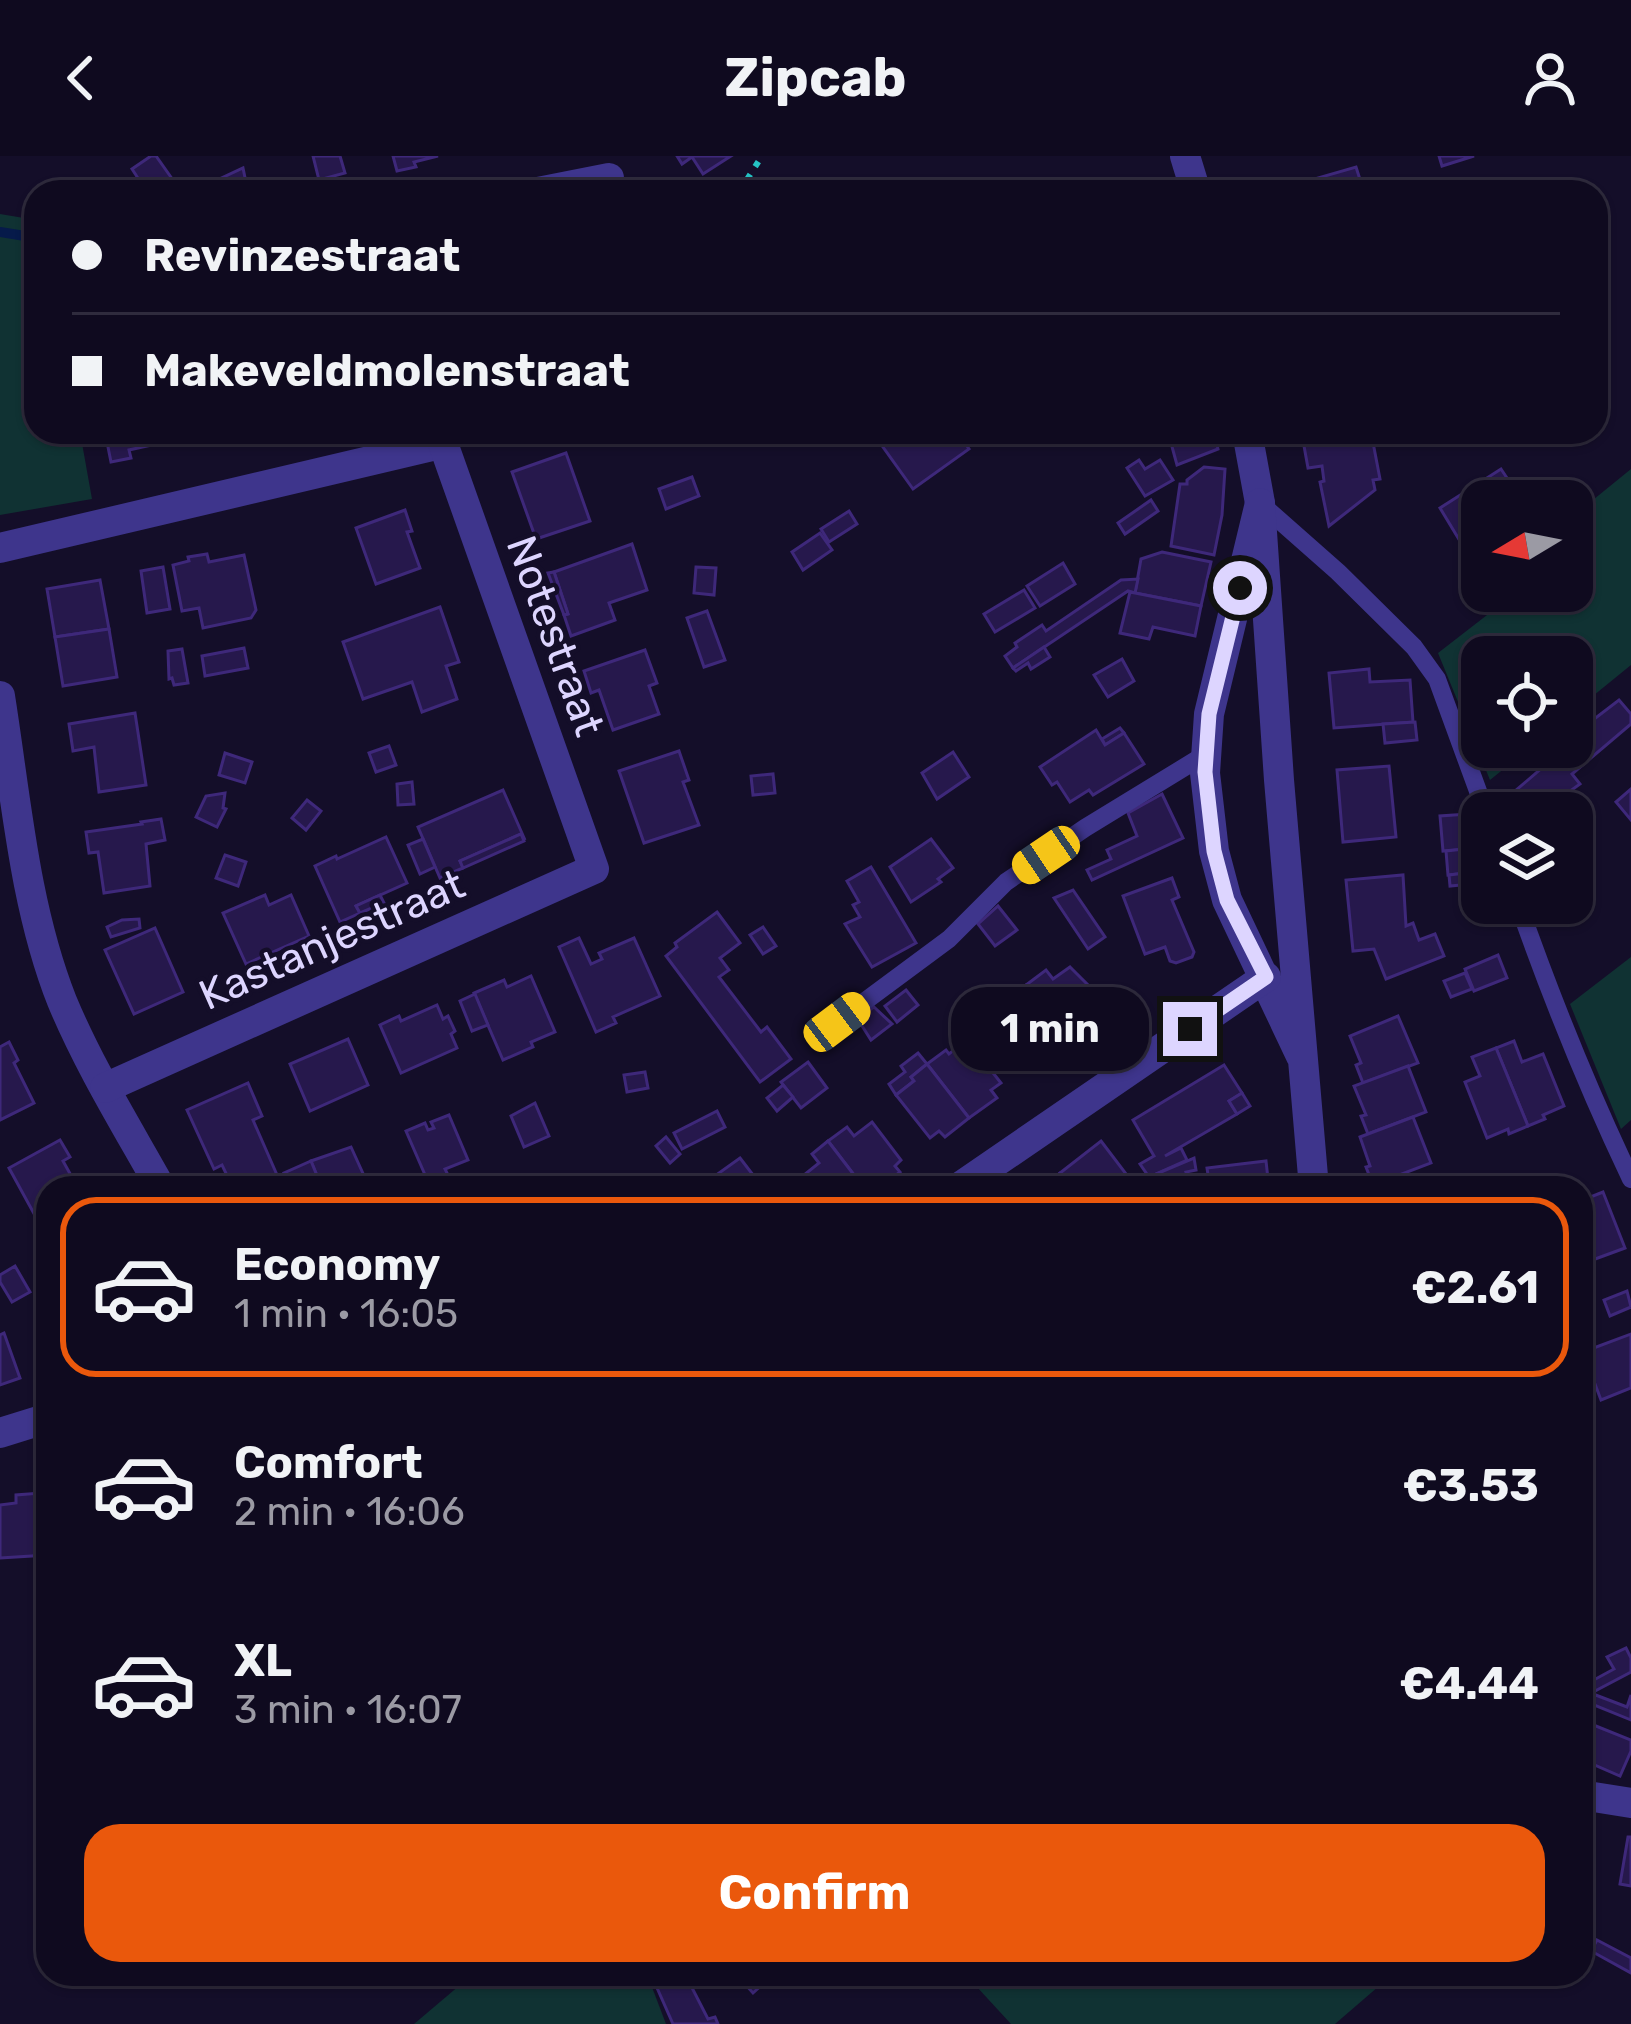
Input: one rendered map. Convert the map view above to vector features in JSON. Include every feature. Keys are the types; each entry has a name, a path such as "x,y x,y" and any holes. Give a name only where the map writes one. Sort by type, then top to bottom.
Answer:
{"street":[{"path":"599,180 609,178"},
{"path":"0,548 416,444"},
{"name":"Notestraat","path":"442,444 594,869"},
{"path":"1249,444 1260,503 1313,1176"},
{"path":"1260,503 1209,714 1205,772 1214,851 1227,900 1301,1056"},
{"path":"0,696 35,912 62,1000 154,1176"},
{"name":"Kastanjestraat","path":"105,1088 594,869"},
{"path":"978,1176 1266,977"},
{"path":"0,1433 36,1422"},
{"path":"1593,1798 1631,1803"}],"lane":[{"path":"1260,503 1414,646 1437,680 1478,792"},
{"path":"837,1022 949,939 1006,882 1206,754"},
{"path":"1526,924 1581,1068 1631,1178"}],"green space":[{"path":"0,214 24,218 24,444 82,444 92,499 0,515"},
{"path":"1631,469 1631,665 1593,696 1593,636 1461,636 1461,709 1438,653 1491,612 1593,612 1593,500"},
{"path":"1485,768 1505,768 1490,780"},
{"path":"1631,957 1631,1120 1621,1129 1570,1004"},
{"path":"459,1986 652,1986 666,2024 414,2024"},
{"path":"976,1986 1379,1986 1335,2024 1011,2024"}],"building":[{"path":"156,156 173,180 139,180 132,169"},
{"path":"313,156 340,156 345,173 319,180"},
{"path":"393,156 438,156 397,171"},
{"path":"677,156 731,156 703,174 692,157 682,164"},
{"path":"1439,156 1474,156 1442,166"},
{"path":"1356,167 1360,180 1311,180"},
{"path":"243,168 246,180 217,180"},
{"path":"107,444 156,444 129,450 131,458 111,462"},
{"path":"881,444 965,444 969,449 913,489"},
{"path":"1171,444 1217,444 1218,449 1177,465"},
{"path":"1304,444 1373,444 1380,479 1373,480 1375,490 1329,526 1320,482 1324,481 1322,466 1308,468"},
{"path":"566,453 590,521 536,539 512,472"},
{"path":"1139,460 1145,469 1160,460 1173,480 1145,496 1127,468"},
{"path":"1204,467 1225,469 1214,555 1171,546 1180,484 1187,484"},
{"path":"1501,469 1508,480 1484,480"},
{"path":"692,477 699,496 666,509 659,489"},
{"path":"1461,495 1461,543 1440,508"},
{"path":"1151,500 1158,511 1125,534 1118,523"},
{"path":"405,510 420,568 376,584 356,528"},
{"path":"849,511 857,524 829,542 821,529"},
{"path":"820,533 832,550 803,570 792,552"},
{"path":"632,544 647,590 609,603 615,620 571,636 554,572"},
{"path":"1162,552 1211,562 1201,606 1135,593 1141,559"},
{"path":"207,554 209,562 244,555 256,610 251,618 203,628 199,608 182,611 173,565"},
{"path":"1063,563 1075,584 1040,606 1027,586"},
{"path":"163,567 170,609 147,613 141,571"},
{"path":"696,567 716,568 714,595 694,593"},
{"path":"554,572 568,614 564,615 548,573"},
{"path":"1138,579 1135,593 1128,591 1013,668 1005,656 1042,625 1046,631 1121,580"},
{"path":"100,580 109,629 55,637 47,589"},
{"path":"1024,590 1035,608 995,632 984,614"},
{"path":"1130,592 1201,606 1195,636 1153,627 1149,639 1120,633"},
{"path":"440,607 459,662 446,666 457,699 422,712 412,682 363,699 343,642"},
{"path":"707,611 725,660 704,667 687,618"},
{"path":"109,629 117,677 63,686 55,637"},
{"path":"1044,647 1050,657 1031,669 1028,663 1016,671 1013,668"},
{"path":"244,648 248,668 205,676 202,656"},
{"path":"182,649 188,683 174,685 169,679 168,651"},
{"path":"645,650 657,683 649,686 659,714 613,730 599,690 591,693 584,671"},
{"path":"1122,659 1134,681 1108,697 1094,675"},
{"path":"1369,669 1370,682 1410,680 1413,722 1334,728 1329,673"},
{"path":"1619,700 1631,714 1631,724 1593,756 1593,720"},
{"path":"135,713 146,785 99,792 94,747 73,751 69,724"},
{"path":"1415,722 1417,740 1385,743 1383,724"},
{"path":"1120,728 1124,733 1105,745 1102,739"},
{"path":"1096,730 1105,745 1124,733 1144,764 1093,795 1089,790 1070,802 1040,767"},
{"path":"389,746 396,765 376,772 369,753"},
{"path":"679,751 689,780 683,782 699,825 644,843 619,771"},
{"path":"953,752 969,777 937,799 922,773"},
{"path":"225,753 252,762 245,783 219,775"},
{"path":"1389,766 1396,837 1343,842 1337,770"},
{"path":"1542,768 1579,768 1572,774 1580,784 1569,792 1514,792"},
{"path":"773,774 775,793 753,795 751,776"},
{"path":"412,782 414,804 398,805 397,784"},
{"path":"1631,789 1631,820 1616,802"},
{"path":"503,790 525,840 521,834 460,861 463,868 440,878 418,827"},
{"path":"225,793 226,809 217,827 196,817 206,796"},
{"path":"1162,794 1183,838 1092,880 1087,870 1111,859 1107,850 1137,836 1128,813"},
{"path":"307,800 321,811 306,830 292,818"},
{"path":"1461,814 1461,849 1443,851 1440,816"},
{"path":"161,819 165,840 146,844 150,886 104,893 98,852 89,853 86,832"},
{"path":"521,834 524,841 463,868 460,861"},
{"path":"386,837 407,883 356,906 360,913 340,922 315,866"},
{"path":"423,839 435,867 420,874 408,845"},
{"path":"931,839 953,868 911,902 890,867"},
{"path":"1461,849 1461,873 1448,875 1446,851"},
{"path":"225,855 246,862 238,886 216,878"},
{"path":"871,867 916,943 872,967 845,924 860,917 853,905 859,902 847,881"},
{"path":"1461,874 1461,885 1450,886 1449,875"},
{"path":"1403,875 1406,926 1413,923 1419,940 1435,934 1444,956 1386,979 1374,949 1353,951 1346,880"},
{"path":"1172,878 1179,897 1172,900 1194,952 1176,963 1170,961 1165,947 1145,954 1123,896"},
{"path":"1073,890 1105,937 1088,949 1054,898"},
{"path":"265,895 269,905 291,895 309,936 246,964 223,913"},
{"path":"380,895 384,903 360,913 356,906"},
{"path":"998,906 1017,930 995,946 978,924"},
{"path":"717,912 740,943 720,958 729,970 719,977 761,1032 767,1027 791,1059 760,1082 666,956 677,947 675,943"},
{"path":"139,919 140,928 111,937 107,927"},
{"path":"763,927 776,946 763,954 750,935"},
{"path":"155,928 183,992 134,1014 105,950"},
{"path":"579,938 591,964 602,959 599,953 634,938 660,996 613,1017 616,1023 596,1032 559,947"},
{"path":"1498,955 1507,978 1474,991 1465,969"},
{"path":"1070,967 1094,991 1091,1001 1102,1015 1069,1041 1026,985 1046,970 1053,979"},
{"path":"1465,973 1472,989 1451,997 1444,981"},
{"path":"531,976 555,1032 503,1060 474,993 504,980 507,987"},
{"path":"1026,985 1069,1041 1037,1066 1031,1058 1026,1061 997,1023 1008,1014 1001,1004"},
{"path":"906,990 918,1005 897,1022 885,1006"},
{"path":"475,994 488,1025 472,1031 460,1001"},
{"path":"437,1005 455,1031 451,1034 457,1048 401,1073 380,1025"},
{"path":"874,1007 892,1024 871,1040 857,1018"},
{"path":"1398,1016 1418,1063 1363,1083 1350,1036"},
{"path":"348,1039 368,1085 310,1111 290,1064"},
{"path":"967,1040 1001,1083 991,1090 997,1098 969,1118 927,1064"},
{"path":"1514,1041 1522,1062 1543,1054 1564,1106 1528,1126 1496,1048"},
{"path":"9,1042 34,1103 0,1120 0,1047"},
{"path":"1496,1048 1528,1126 1487,1138 1465,1082 1480,1076 1472,1057"},
{"path":"918,1053 927,1064 896,1095 889,1084"},
{"path":"808,1062 827,1088 801,1108 781,1082"},
{"path":"927,1064 969,1118 945,1137 939,1131 930,1138 896,1095"},
{"path":"1224,1065 1242,1093 1229,1101 1237,1114 1165,1156 1181,1148 1187,1160 1151,1176 1140,1164 1154,1156 1133,1120"},
{"path":"1408,1066 1426,1112 1368,1134 1354,1086"},
{"path":"645,1072 648,1088 627,1092 624,1075"},
{"path":"248,1083 262,1116 253,1120 277,1175 227,1176 222,1165 214,1169 187,1110"},
{"path":"783,1085 793,1097 777,1111 767,1098"},
{"path":"1242,1093 1250,1106 1237,1114 1229,1101"},
{"path":"535,1103 549,1136 524,1147 511,1116"},
{"path":"717,1111 725,1127 682,1149 674,1133"},
{"path":"449,1115 468,1160 445,1169 446,1176 426,1176 406,1131 425,1123 428,1130 434,1128 431,1122"},
{"path":"1413,1117 1431,1163 1397,1176 1370,1176 1360,1137"},
{"path":"872,1122 901,1160 895,1166 900,1172 855,1176 828,1141 847,1127 854,1136"},
{"path":"666,1137 680,1154 670,1163 656,1146"},
{"path":"60,1140 70,1157 63,1161 71,1176 36,1176 36,1217 9,1168"},
{"path":"828,1141 855,1176 803,1176 819,1163 812,1154"},
{"path":"1101,1141 1128,1176 1062,1176 1060,1173"},
{"path":"351,1147 364,1176 317,1176 311,1161"},
{"path":"740,1158 754,1176 715,1176"},
{"path":"1194,1158 1196,1170 1186,1172 1188,1176 1151,1176"},
{"path":"311,1161 317,1176 285,1176"},
{"path":"1266,1161 1268,1176 1208,1176 1207,1168"},
{"path":"1603,1192 1625,1248 1593,1260 1593,1196"},
{"path":"15,1266 30,1292 12,1302 0,1275"},
{"path":"1627,1291 1631,1307 1610,1316 1604,1300"},
{"path":"4,1333 20,1378 0,1385 0,1335"},
{"path":"1631,1334 1631,1388 1601,1400 1593,1379 1593,1348"},
{"path":"36,1493 36,1556 0,1558 0,1505 16,1503 16,1495"},
{"path":"1626,1648 1631,1672 1595,1691 1593,1680 1614,1669 1607,1657"},
{"path":"1593,1694 1627,1707 1631,1695 1631,1720 1593,1705"},
{"path":"1593,1725 1631,1740 1620,1776 1593,1764"},
{"path":"1631,1837 1631,1886 1620,1884"},
{"path":"1597,1940 1631,1958 1631,1973 1593,1952"},
{"path":"656,1986 691,1986 708,2019 715,2017 718,2024 673,2024"}],"waterway":[{"path":"0,232 24,236"}],"route":[{"path":"1190,1029 1266,977 1227,900 1214,851 1205,772 1209,714 1240,588"}]}
